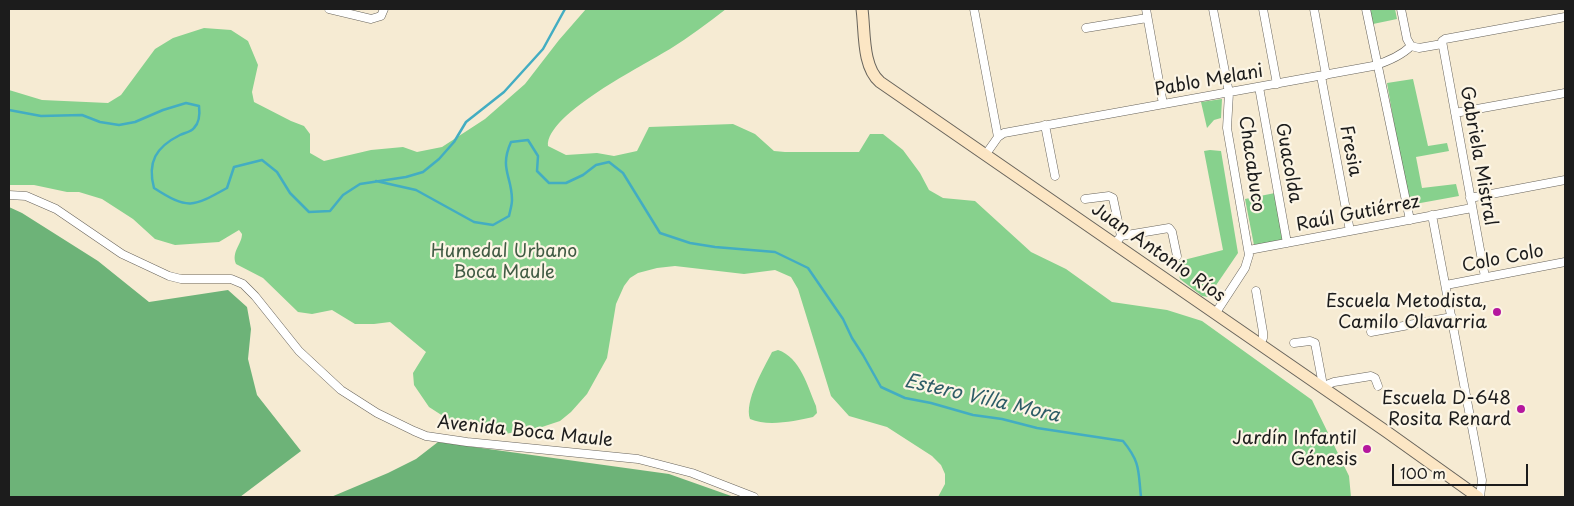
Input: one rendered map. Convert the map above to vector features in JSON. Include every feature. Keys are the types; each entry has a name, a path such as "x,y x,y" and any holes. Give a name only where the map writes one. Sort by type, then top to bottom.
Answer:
{"street":[{"path":"328,9 372,19 378,18 384,12 384,9"},
{"name":"Juan Antonio Ríos","path":"862,9 869,67 880,82 1118,240 1215,314 1479,497"},
{"path":"974,9 998,137 986,154"},
{"path":"1146,9 1163,104"},
{"name":"Chacabuco","path":"1213,9 1229,93 1227,128 1249,250 1248,264 1215,314"},
{"path":"1263,9 1277,84"},
{"name":"Fresia","path":"1314,9 1323,76 1350,231"},
{"path":"1366,9 1410,220"},
{"path":"1401,9 1407,39 1412,46"},
{"name":"Pablo Melani","path":"998,137 1004,133 1045,125 1323,76 1378,64 1404,52 1412,46 1419,48 1442,43 1445,39 1565,17"},
{"path":"1086,28 1147,18"},
{"name":"Gabriela Mistral","path":"1442,43 1484,278"},
{"name":"Guacolda","path":"1259,87 1287,243"},
{"path":"1455,113 1565,93"},
{"path":"1045,125 1055,176"},
{"path":"1470,198 1565,180"},
{"name":"Avenida Boca Maule","path":"9,195 26,196 56,209 122,254 169,276 181,279 230,279 243,284 255,296 299,351 341,390 377,413 426,436 467,442 638,459 692,473 754,497"},
{"path":"1086,199 1109,196 1113,198 1118,240 1170,229 1177,256"},
{"name":"Raúl Gutiérrez","path":"1249,250 1472,208"},
{"path":"1432,215 1482,480 1479,497"},
{"name":"Colo Colo","path":"1446,285 1565,262"},
{"path":"1256,291 1263,332 1260,344"},
{"path":"1371,332 1452,317"},
{"path":"1294,342 1310,341 1315,343 1322,380 1321,387 1334,382 1371,376 1375,378 1378,386"}],"green space":[{"name":"Humedal Urbano Boca Maule","path":"586,9 726,9 677,44 619,78 579,105 552,133 548,146 566,155 597,153 614,156 637,151 649,127 733,124 755,134 774,151 859,152 870,134 883,134 903,150 920,173 929,190 943,198 975,201 1031,252 1066,269 1112,302 1167,310 1202,321 1312,400 1349,476 1351,497 938,497 945,484 945,474 941,465 932,456 887,427 849,416 831,396 798,289 791,277 775,270 744,274 675,266 638,273 630,278 624,286 616,304 607,358 587,394 571,412 560,421 542,427 505,434 460,427 429,407 414,385 413,373 426,352 390,322 355,324 332,310 312,314 298,312 263,278 236,264 235,256 242,238 239,230 219,242 175,245 155,239 133,219 102,199 79,192 67,192 34,185 9,185 9,90 42,100 108,103 121,95 155,49 173,38 204,28 231,30 248,41 258,65 252,92 254,102 304,126 310,134 310,153 324,161 371,150 403,147 417,152 442,147 485,119 525,84"},
{"path":"1370,9 1395,9 1397,19 1373,24"},
{"path":"1413,79 1428,146 1447,143 1449,151 1416,157 1422,188 1456,184 1459,196 1415,204 1407,199 1387,83"},
{"path":"1222,99 1221,118 1214,120 1207,128 1201,102"},
{"path":"1204,151 1221,151 1238,253 1208,297 1202,296 1180,279 1176,262 1223,250"},
{"path":"1275,193 1284,240 1254,245 1245,199"},
{"path":"9,207 22,213 98,261 149,302 228,290 247,307 251,329 248,359 257,395 301,451 240,497 9,497"},
{"path":"778,350 786,354 798,366 816,406 817,413 813,417 790,422 773,423 750,419 749,412 752,394 772,352"},
{"path":"438,442 669,474 734,497 331,497 416,459"}],"waterway":[{"path":"9,110 41,116 82,115 100,122 119,125 135,122 186,103 199,106 199,118 194,128 165,145 155,156 152,170 154,188 183,203 198,202 227,188 234,167 262,160 277,172 290,193 309,212 330,211 343,195 360,184 406,177 423,172 439,159 454,142 466,122 504,92 543,49 565,9"},
{"name":"Estero Villa Mora","path":"376,181 416,190 474,222 493,225 509,216 511,208 512,200 506,166 511,142 528,140 538,156 537,171 549,183 566,183 583,175 596,165 609,162 623,173 660,233 690,243 775,252 808,268 843,319 881,387 905,398 973,415 1002,419 1037,428 1123,441 1136,462 1141,497"}],"place":[{"name":"Escuela Metodista, Camilo Olavarria","path":"1497,312"},
{"name":"Escuela D-648 Rosita Renard","path":"1521,409"},
{"name":"Jardín Infantil Génesis","path":"1367,449"}]}
